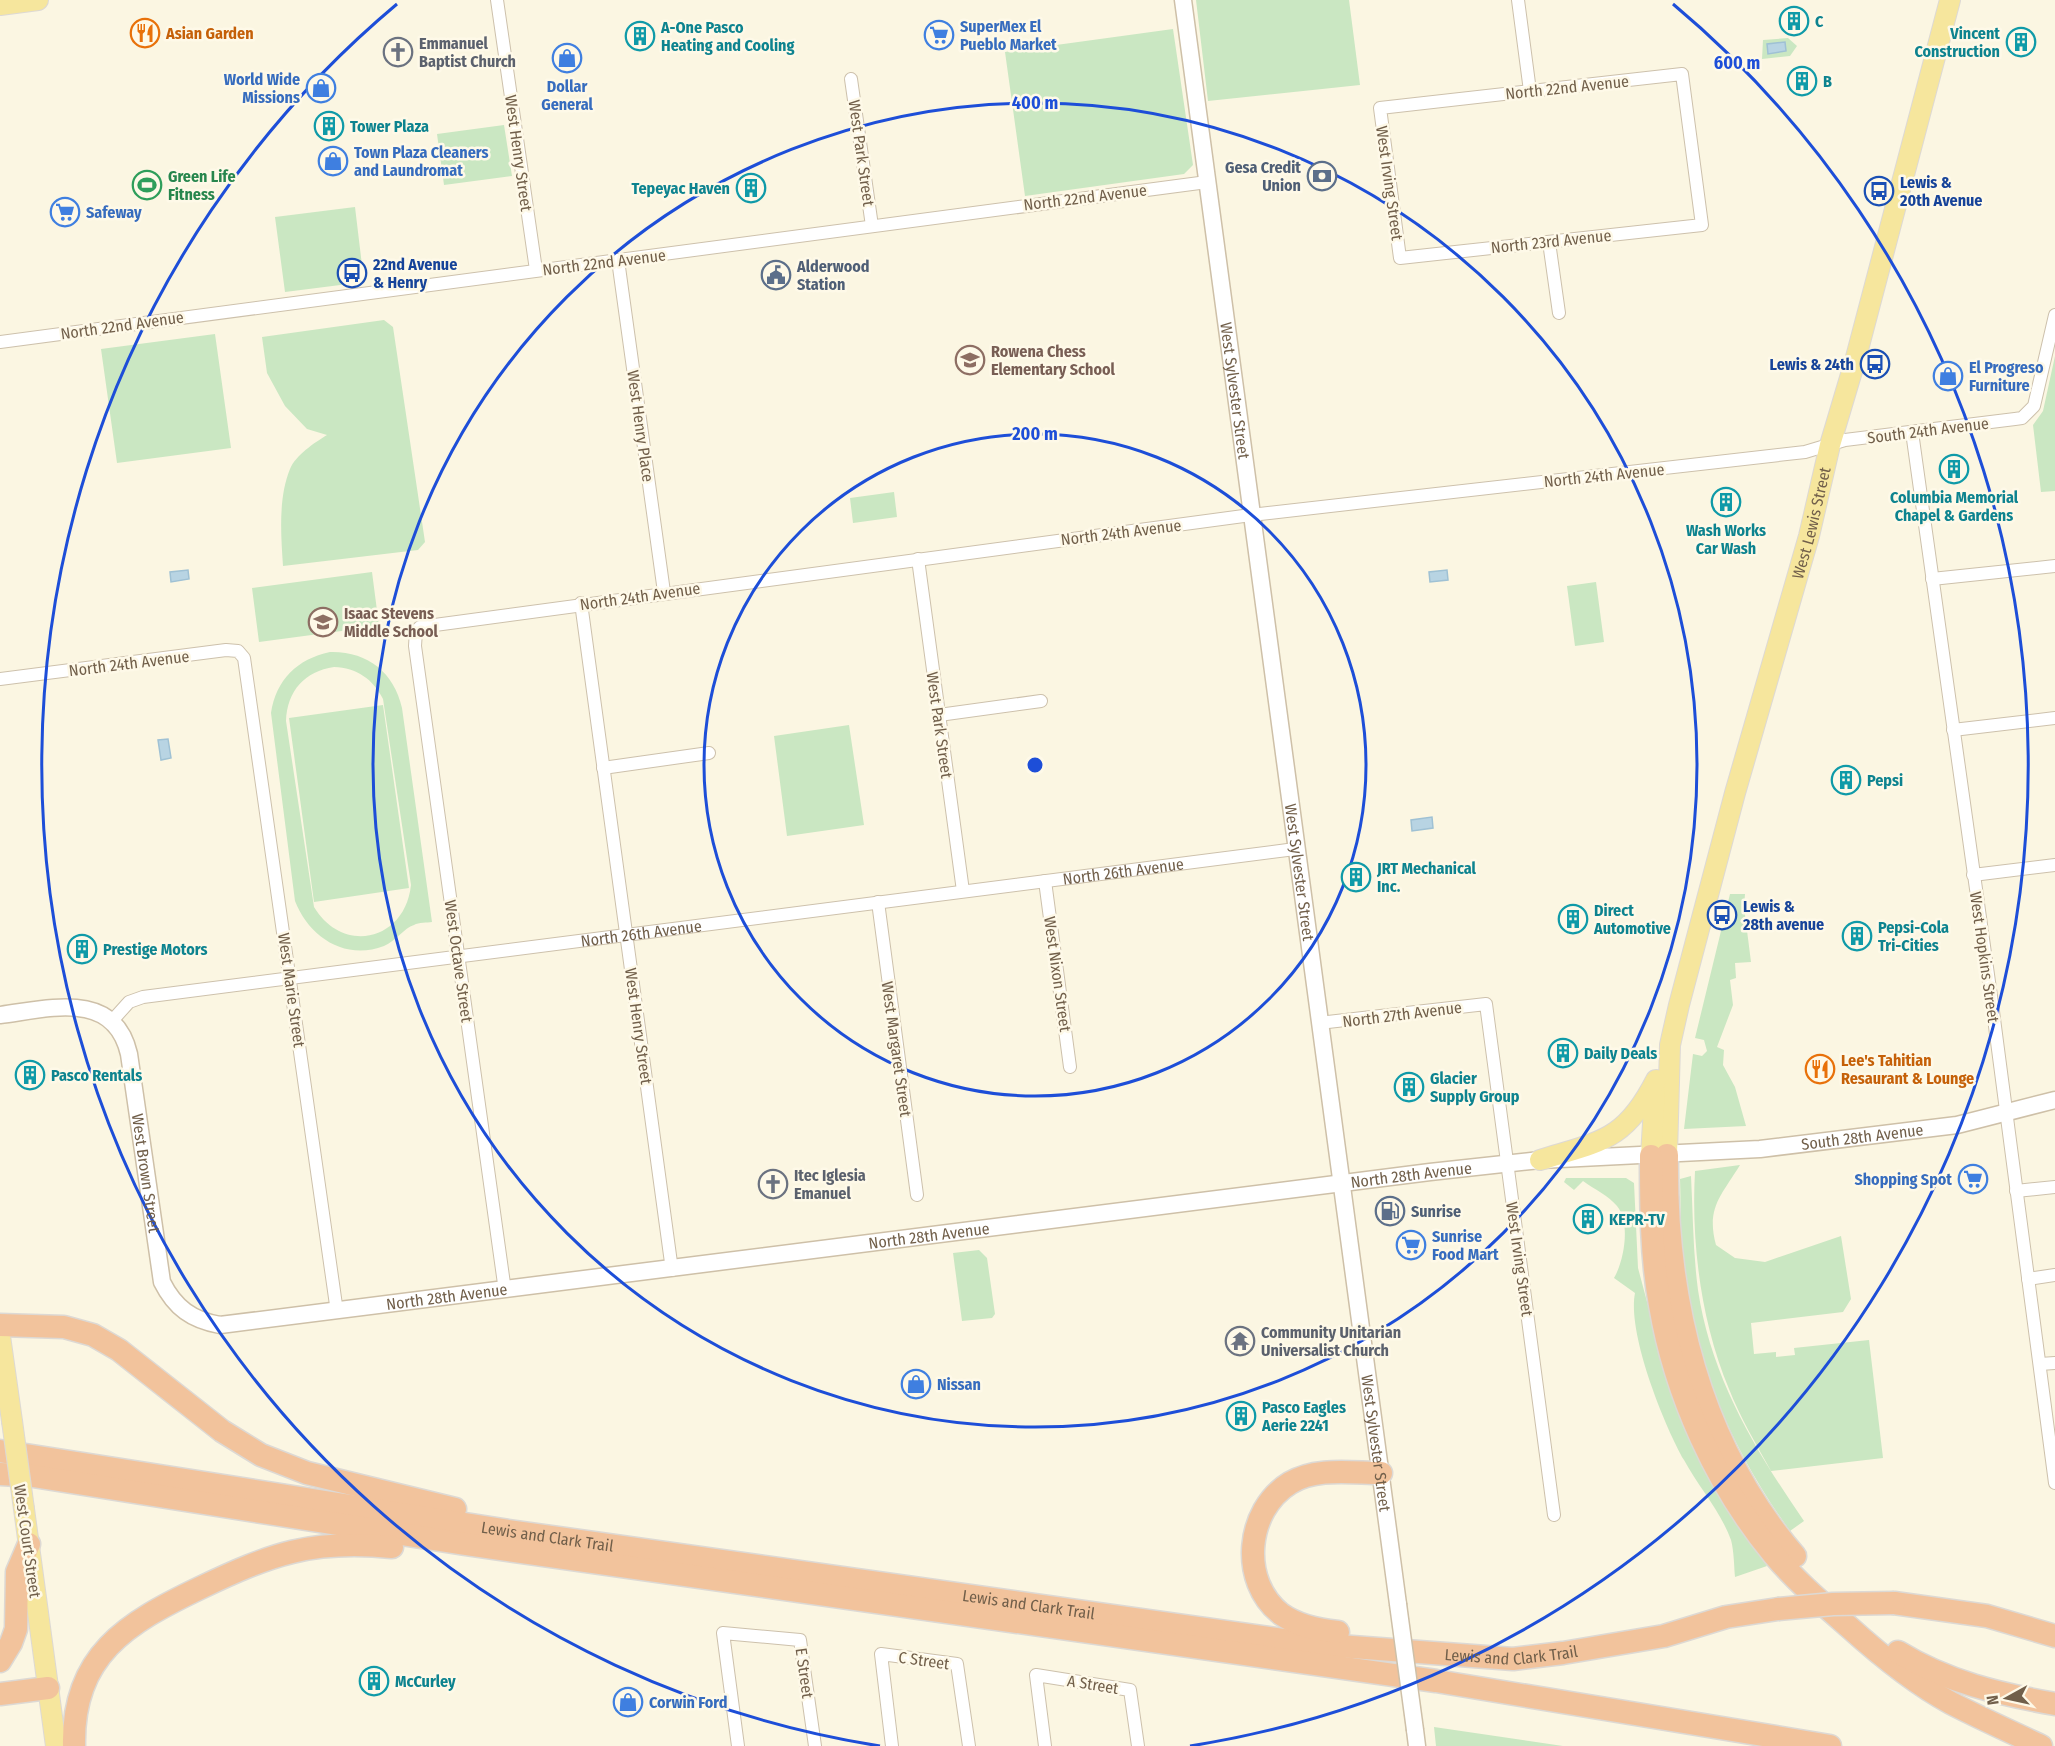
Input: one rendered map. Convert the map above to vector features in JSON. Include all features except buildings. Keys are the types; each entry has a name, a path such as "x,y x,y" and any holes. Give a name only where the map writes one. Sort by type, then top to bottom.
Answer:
{"highway":[{"path":"1659,1155 1674,1281 1703,1401 1724,1449 1787,1546 1818,1583 1871,1633 1916,1663 1958,1682 2008,1696 2055,1704"},
{"path":"1659,1155 1656,1278 1670,1348 1688,1406 1710,1455 1742,1511 1774,1555 1806,1589 1881,1654 1951,1702 2041,1746"},
{"path":"0,1325 64,1327 93,1335 119,1350 222,1431 261,1455 308,1473 484,1516 509,1531"},
{"name":"Lewis and Clark Trail","path":"0,1451 509,1531 1312,1644 1513,1659 1664,1636 1726,1617 1778,1609 1833,1604 1894,1603 1987,1616 2055,1636"},
{"path":"1381,1473 1324,1473 1306,1476 1291,1482 1267,1504 1255,1530 1252,1558 1262,1590 1275,1608 1297,1623 1313,1629 1481,1645 1533,1647 1563,1653"},
{"name":"Lewis and Clark Trail","path":"4,1476 33,1476 465,1544 1436,1681 1830,1746"},
{"path":"0,1661 16,1629 17,1572 28,1544"},
{"path":"74,1746 77,1705 94,1663 125,1629 163,1606 246,1566 290,1551 345,1544 424,1551 465,1544"},
{"path":"0,1694 48,1688"}],"main road":[{"path":"0,5 38,0"},
{"name":"West Lewis Street","path":"1659,1155 1656,1080 1670,1045 1735,793 1809,536 1830,445 1950,0"},
{"name":"West Lewis Street","path":"1659,1155 1670,1045"},
{"path":"1540,1160 1605,1140 1620,1131 1643,1105 1656,1080"},
{"name":"West Court Street","path":"0,1336 56,1746"}],"street":[{"name":"West Henry Street","path":"497,0 536,270"},
{"name":"West Sylvester Street","path":"1183,0 1295,849 1416,1738"},
{"path":"1518,0 1530,91"},
{"name":"North 22nd Avenue","path":"1380,108 1682,74 1702,225"},
{"name":"West Park Street","path":"851,79 872,226"},
{"name":"West Irving Street","path":"1380,108 1400,258"},
{"name":"North 22nd Avenue","path":"0,342 1207,182"},
{"name":"North 23rd Avenue","path":"1400,258 1702,225"},
{"path":"1549,242 1559,313"},
{"name":"West Henry Place","path":"618,260 664,592"},
{"name":"South 24th Avenue","path":"1830,445 1845,440 2014,420 2027,414 2036,400 2055,315"},
{"name":"West Hopkins Street","path":"1911,432 2052,1446 2055,1483"},
{"name":"North 24th Avenue","path":"416,631 420,627 433,623 664,592 1251,515 1805,453 1830,445"},
{"name":"West Park Street","path":"918,559 963,891"},
{"path":"1932,579 2055,566"},
{"name":"West Henry Street","path":"581,603 672,1269"},
{"name":"West Octave Street","path":"416,631 415,646 505,1291"},
{"name":"North 24th Avenue","path":"0,679 226,650 233,650 242,655 247,668"},
{"name":"West Marie Street","path":"247,668 337,1312"},
{"path":"939,715 1041,701"},
{"path":"1953,730 2055,718"},
{"path":"603,768 709,753"},
{"name":"North 26th Avenue","path":"111,1022 129,1002 138,998 1295,849"},
{"path":"1973,875 2055,865"},
{"name":"West Nixon Street","path":"1045,881 1070,1067"},
{"name":"West Margaret Street","path":"878,902 917,1195"},
{"name":"West Irving Street","path":"1486,1004 1554,1515"},
{"name":"North 27th Avenue","path":"1319,1023 1486,1004"},
{"path":"0,1015 81,1007 111,1022"},
{"name":"West Brown Street","path":"111,1022 123,1035 129,1054 160,1276 172,1300 193,1318"},
{"name":"South 28th Avenue","path":"1659,1155 1760,1149 1935,1128 1975,1121 2006,1111 2055,1100"},
{"name":"North 28th Avenue","path":"193,1318 227,1325 1507,1163 1659,1155"},
{"path":"2016,1191 2055,1187"},
{"path":"2028,1279 2055,1275"},
{"path":"2040,1364 2055,1363"},
{"name":"E Street","path":"738,1746 723,1633 800,1640 815,1746"},
{"name":"C Street","path":"892,1746 880,1654 957,1664 969,1746"},
{"name":"A Street","path":"1046,1746 1036,1675 1130,1690 1138,1746"}],"green space":[{"path":"1196,0 1349,0 1360,85 1208,101"},
{"path":"1173,29 1193,165 1184,174 1025,196 1005,52"},
{"path":"1788,38 1797,46 1790,56 1762,59 1763,40"},
{"path":"504,125 512,176 444,185 437,134"},
{"path":"355,207 364,282 285,292 275,217"},
{"path":"384,320 393,327 425,542 418,550 283,566 281,517 286,480 296,459 327,435 307,429 285,406 267,373 262,337"},
{"path":"215,334 231,448 117,463 101,349"},
{"path":"2055,356 2055,491 2041,492 2033,425 2043,411"},
{"path":"894,492 897,517 853,523 850,498"},
{"path":"372,572 379,626 259,642 252,588"},
{"path":"1596,582 1604,642 1575,646 1567,586"},
{"path":"330,652 356,655 377,666 393,684 402,708 432,922 418,923 388,944 370,950 342,948 330,943 309,925 295,901 271,713 283,681 298,666 318,655","holes":["342,668 357,672 369,680 383,699 411,885 406,904 397,919 385,929 371,935 356,936 341,932 326,922 314,907 286,721 290,700 306,678 324,669"]},
{"path":"383,705 409,888 314,902 289,718"},
{"path":"849,725 864,825 787,836 774,736"},
{"path":"1730,894 1745,894 1744,907 1751,962 1735,963 1736,978 1730,980 1733,1005 1717,1047 1724,1050 1723,1065 1735,1087 1746,1126 1684,1129 1693,1054 1702,1056 1707,1051 1704,1040 1695,1038"},
{"path":"1740,1165 1721,1194 1714,1212 1713,1232 1716,1245 1735,1258 1765,1262 1841,1236 1851,1299 1843,1312 1751,1323 1754,1354 1776,1352 1776,1357 1795,1355 1794,1348 1869,1340 1883,1458 1771,1471 1738,1410 1719,1363 1705,1310 1697,1254 1694,1198 1695,1171"},
{"path":"1691,1176 1696,1276 1704,1322 1724,1383 1752,1440 1804,1521 1790,1531 1769,1501 1733,1437 1718,1404 1695,1334 1687,1298 1681,1241 1680,1179"},
{"path":"1566,1178 1626,1178 1634,1183 1638,1268 1654,1328 1741,1529 1767,1566 1735,1577 1732,1544 1727,1530 1676,1444 1649,1378 1636,1331 1635,1293 1614,1278 1623,1252 1625,1232 1621,1213 1610,1199 1583,1181 1574,1190 1564,1182"},
{"path":"979,1250 987,1258 995,1314 992,1318 962,1321 953,1253"},
{"path":"1434,1727 1563,1746 1436,1746"}],"water":[{"path":"1785,42 1786,51 1768,54 1767,44"},
{"path":"188,570 189,579 171,582 170,572"},
{"path":"1447,570 1448,580 1430,582 1429,572"},
{"path":"168,739 171,758 161,760 158,740"},
{"path":"1432,817 1433,828 1412,831 1411,820"}],"place":[{"name":"C","path":"1794,21"},
{"name":"Asian Garden","path":"145,33"},
{"name":"SuperMex El Pueblo Market","path":"939,35"},
{"name":"A-One Pasco Heating and Cooling","path":"640,36"},
{"name":"Vincent Construction","path":"2021,42"},
{"name":"Emmanuel Baptist Church","path":"398,52"},
{"name":"Dollar General","path":"567,58"},
{"name":"B","path":"1802,81"},
{"name":"World Wide Missions","path":"321,88"},
{"name":"Tower Plaza","path":"329,126"},
{"name":"Town Plaza Cleaners and Laundromat","path":"333,161"},
{"name":"Gesa Credit Union","path":"1322,176"},
{"name":"Green Life Fitness","path":"147,185"},
{"name":"Tepeyac Haven","path":"751,188"},
{"name":"Lewis & 20th Avenue","path":"1879,191"},
{"name":"Safeway","path":"65,212"},
{"name":"22nd Avenue & Henry","path":"352,273"},
{"name":"Alderwood Station","path":"776,275"},
{"name":"Rowena Chess Elementary School","path":"970,360"},
{"name":"Lewis & 24th","path":"1875,364"},
{"name":"El Progreso Furniture","path":"1948,376"},
{"name":"Columbia Memorial Chapel & Gardens","path":"1954,469"},
{"name":"Wash Works Car Wash","path":"1726,502"},
{"name":"Isaac Stevens Middle School","path":"323,622"},
{"name":"Pepsi","path":"1846,780"},
{"name":"JRT Mechanical Inc.","path":"1356,877"},
{"name":"Lewis & 28th avenue","path":"1722,915"},
{"name":"Direct Automotive","path":"1573,919"},
{"name":"Pepsi-Cola Tri-Cities","path":"1857,936"},
{"name":"Prestige Motors","path":"82,949"},
{"name":"Daily Deals","path":"1563,1053"},
{"name":"Lee's Tahitian Resaurant & Lounge","path":"1820,1069"},
{"name":"Pasco Rentals","path":"30,1075"},
{"name":"Glacier Supply Group","path":"1409,1087"},
{"name":"Shopping Spot","path":"1973,1179"},
{"name":"Itec Iglesia Emanuel","path":"773,1184"},
{"name":"Sunrise","path":"1390,1211"},
{"name":"KEPR-TV","path":"1588,1219"},
{"name":"Sunrise Food Mart","path":"1411,1245"},
{"name":"Community Unitarian Universalist Church","path":"1240,1341"},
{"name":"Nissan","path":"916,1384"},
{"name":"Pasco Eagles Aerie 2241","path":"1241,1416"},
{"name":"McCurley","path":"374,1681"},
{"name":"Corwin Ford","path":"628,1702"}]}
